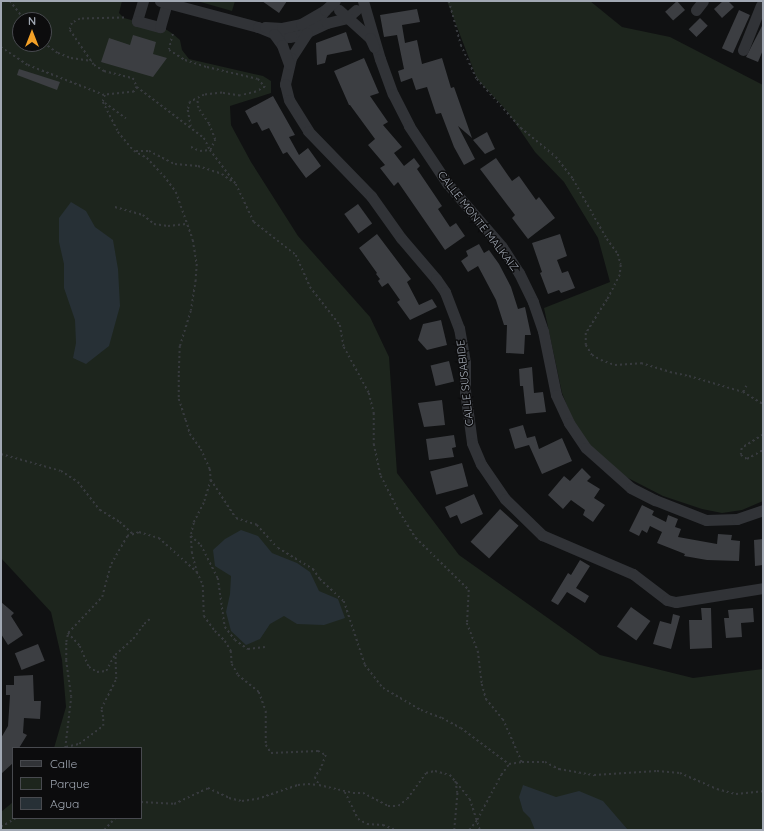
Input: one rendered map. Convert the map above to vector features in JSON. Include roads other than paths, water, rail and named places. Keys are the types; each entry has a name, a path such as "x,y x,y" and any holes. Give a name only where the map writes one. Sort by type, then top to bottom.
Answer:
{"street":[{"path":"143,1 137,21 160,27 164,2 258,27 274,34 289,37 307,33 327,23 347,18 360,3"},
{"path":"696,10 703,1"},
{"path":"258,27 282,28 297,26 309,21 336,4 349,14 360,3"},
{"name":"CALLE MONTE MALKAIZ","path":"360,3 393,94 409,126 446,183 502,247 519,273 533,302 543,331 556,395 569,423 586,448 631,488 655,500 706,520 737,519 763,510"},
{"name":"CALLE MONTE MALKAIZ","path":"336,4 347,18 370,38 380,58"},
{"path":"742,50 760,4"},
{"name":"CALLE SUSABIDE","path":"325,10 296,48 289,64 285,84 287,92 297,115 308,131 371,196 401,238 436,279 445,292 460,328 464,362 464,391 472,443 481,464 505,499 542,534 633,574 667,600 676,602 763,588"},
{"path":"274,34 282,46 289,64"}],"water":[{"path":"71,202 86,211 95,227 113,240 118,269 120,306 109,346 86,364 73,358 76,343 75,320 64,288 64,264 59,242 59,218"},
{"path":"241,530 258,536 272,553 297,563 310,572 319,591 338,599 345,618 324,625 297,624 284,616 270,624 260,639 246,645 231,631 226,612 230,594 231,576 215,566 213,550 225,539"},
{"path":"523,785 556,797 579,791 603,801 628,830 535,830 530,818 523,811 519,797"}]}
